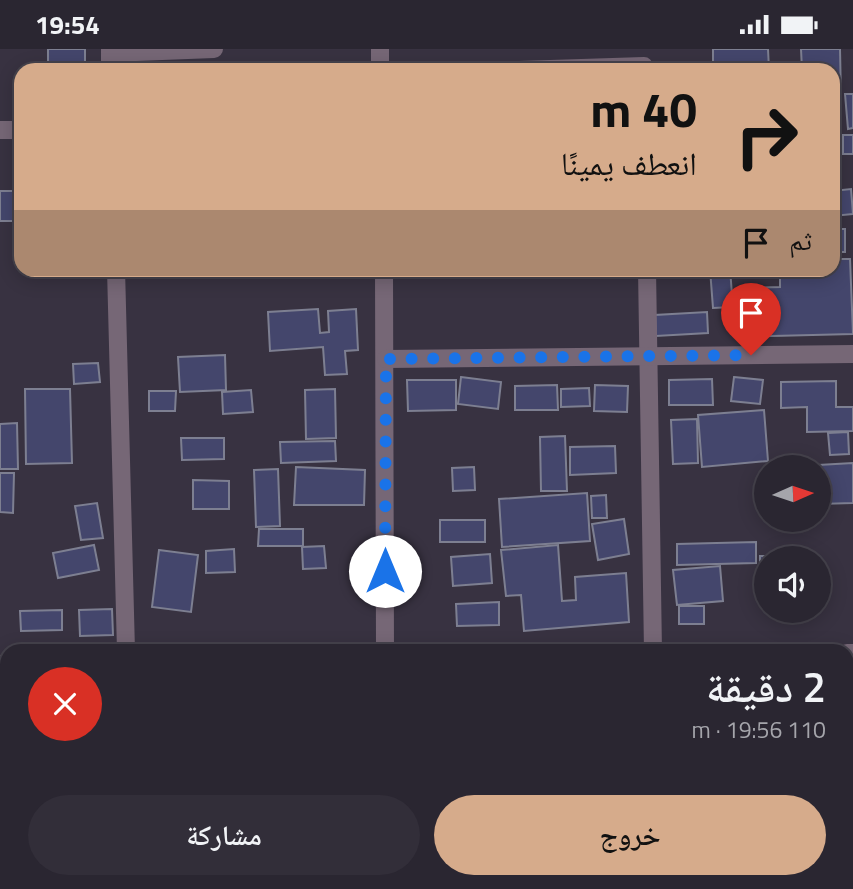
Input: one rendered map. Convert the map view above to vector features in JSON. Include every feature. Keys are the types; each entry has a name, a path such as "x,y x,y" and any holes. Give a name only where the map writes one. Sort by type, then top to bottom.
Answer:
{"street":[{"path":"110,57 214,49"},
{"path":"116,277 127,644"},
{"path":"384,277 385,644"},
{"path":"647,277 653,644"},
{"path":"386,359 853,354"}],"building":[{"path":"48,49 85,49 85,63 48,63"},
{"path":"713,49 768,49 769,63 713,63"},
{"path":"801,49 840,49 841,97 840,63 802,63"},
{"path":"845,94 853,94 853,128 848,129"},
{"path":"843,135 853,135 853,154 843,154"},
{"path":"851,189 853,214 840,215 840,190"},
{"path":"0,191 14,191 14,221 0,221"},
{"path":"840,229 845,229 845,252 840,252"},
{"path":"840,259 850,259 853,334 738,337 737,288 780,287 780,277 840,277"},
{"path":"711,277 731,277 733,307 713,308"},
{"path":"318,309 320,333 329,332 328,311 356,309 358,350 345,351 347,374 325,375 323,347 270,351 268,312"},
{"path":"707,312 708,333 656,336 655,315"},
{"path":"225,355 226,390 180,392 178,357"},
{"path":"98,363 100,382 74,384 73,364"},
{"path":"461,377 501,382 498,409 458,404"},
{"path":"734,377 763,380 760,404 731,401"},
{"path":"712,379 713,405 669,405 669,380"},
{"path":"407,380 456,380 456,410 408,411"},
{"path":"836,381 836,407 853,407 853,431 807,432 807,407 781,408 781,382"},
{"path":"557,385 558,410 515,410 515,386"},
{"path":"595,385 628,386 627,412 594,411"},
{"path":"589,388 590,406 561,407 561,389"},
{"path":"25,389 70,389 72,463 26,464"},
{"path":"335,389 336,438 306,439 305,390"},
{"path":"251,390 253,412 223,414 222,392"},
{"path":"149,391 176,391 175,411 149,411"},
{"path":"764,410 768,455 754,455 754,462 702,467 698,415"},
{"path":"697,419 698,463 673,464 671,420"},
{"path":"17,423 18,469 0,469 0,424"},
{"path":"848,432 849,454 830,455 828,433"},
{"path":"565,436 567,491 541,491 540,437"},
{"path":"181,438 224,438 224,459 182,460"},
{"path":"335,441 336,461 281,463 280,442"},
{"path":"615,446 616,473 570,475 570,447"},
{"path":"853,463 853,503 831,504 831,464"},
{"path":"296,467 365,470 364,505 294,505"},
{"path":"474,467 475,490 453,491 452,468"},
{"path":"278,469 280,526 256,527 254,470"},
{"path":"0,473 14,473 13,513 0,512"},
{"path":"193,480 229,481 229,509 193,509"},
{"path":"587,493 590,541 502,547 499,499"},
{"path":"606,495 607,518 592,518 591,496"},
{"path":"97,503 103,538 81,540 75,506"},
{"path":"624,519 629,554 598,560 592,524"},
{"path":"440,520 485,520 485,542 440,542"},
{"path":"259,529 303,529 303,546 258,546"},
{"path":"756,542 754,563 677,565 677,544"},
{"path":"94,545 99,570 58,578 53,553"},
{"path":"558,545 562,601 576,600 575,577 626,573 629,622 524,631 521,595 506,596 501,550"},
{"path":"324,546 326,568 303,569 302,547"},
{"path":"234,549 235,572 206,573 206,551"},
{"path":"159,550 198,555 191,612 152,607"},
{"path":"490,554 492,583 453,586 451,557"},
{"path":"720,566 723,601 677,605 673,570"},
{"path":"499,602 499,625 457,626 456,604"},
{"path":"679,606 704,606 704,624 679,624"},
{"path":"112,609 113,635 80,636 79,610"},
{"path":"62,610 62,630 21,631 20,611"}],"route":[{"path":"385,571 386,359 751,355"}]}
